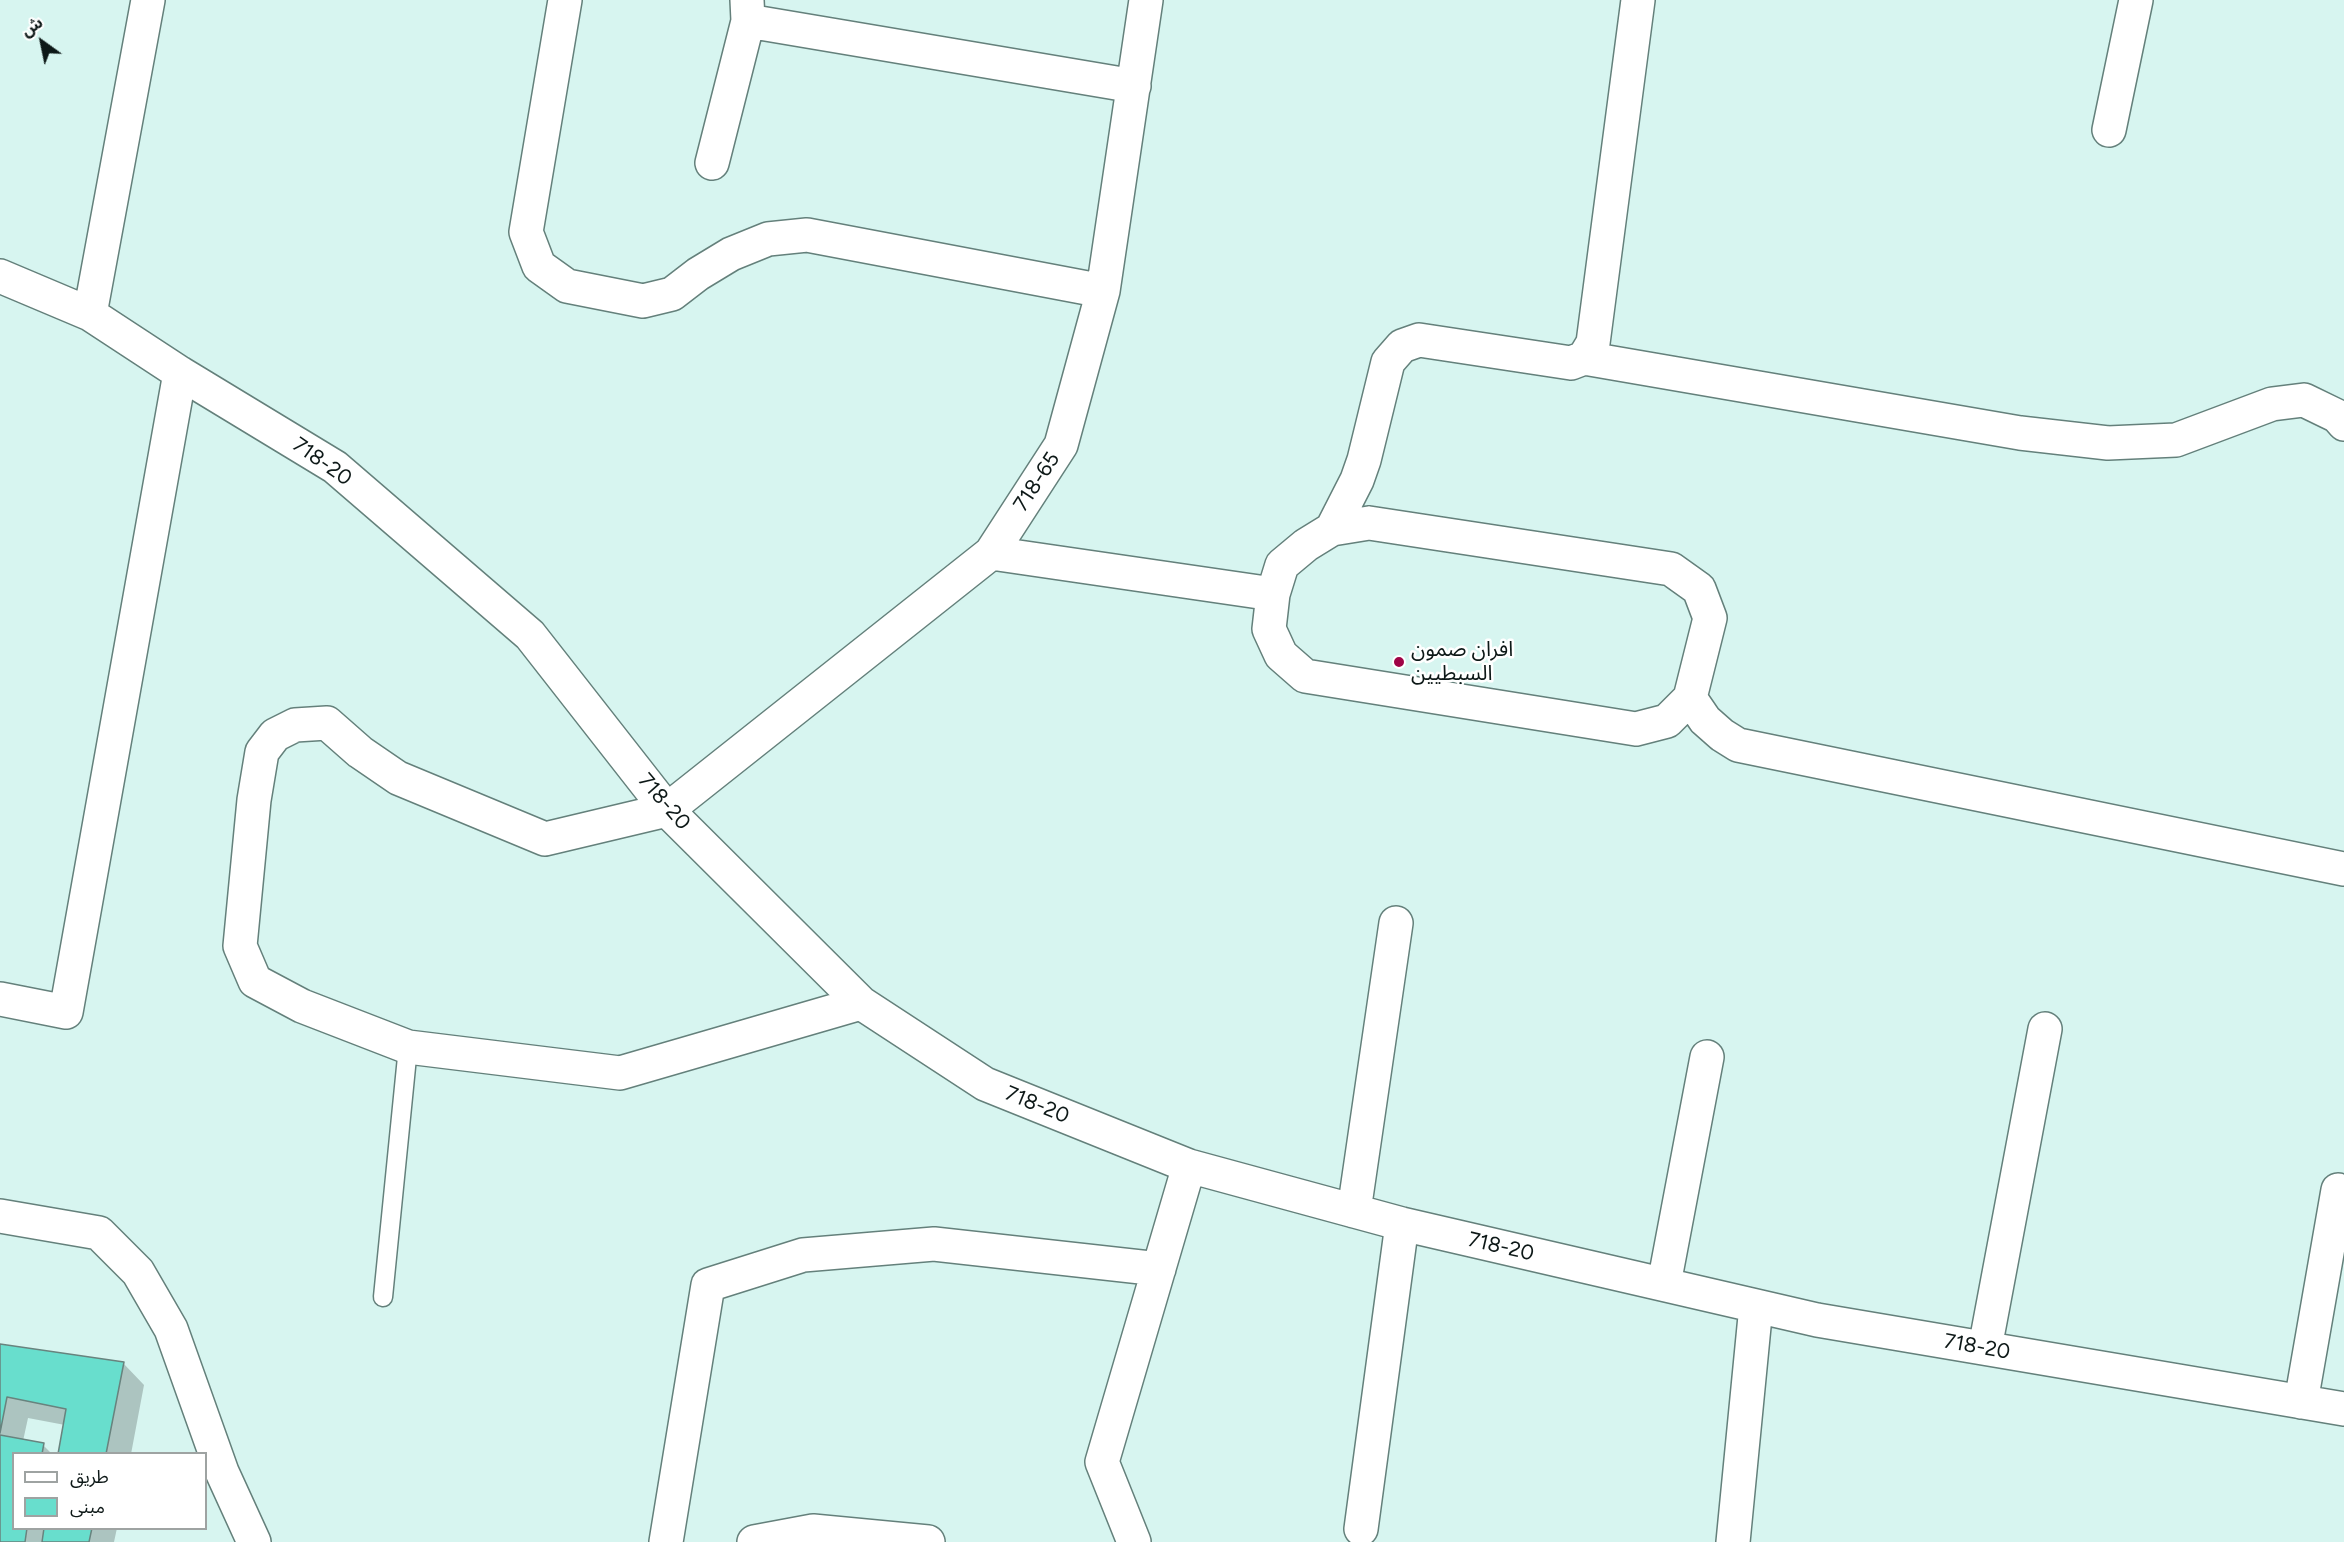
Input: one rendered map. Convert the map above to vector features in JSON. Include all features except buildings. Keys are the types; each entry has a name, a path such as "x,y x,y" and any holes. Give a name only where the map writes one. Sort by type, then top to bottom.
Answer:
{"street":[{"path":"90,314 148,0"},
{"path":"565,0 525,232 539,266 567,286 643,301 672,294 698,274 731,254 768,238 807,235 1103,291"},
{"name":"718-65","path":"667,810 991,553 1061,445 1103,291 1146,0"},
{"path":"1584,358 1593,343 1638,0"},
{"path":"2109,130 2136,0"},
{"path":"712,163 747,10 1134,86"},
{"name":"718-20","path":"0,276 90,314 180,373 335,467 530,635 667,810 861,1003 985,1084 1189,1166 1402,1224 1817,1320 2344,1409"},
{"path":"1332,529 1357,480 1364,460 1388,362 1402,346 1419,340 1571,363 1584,358 2020,433 2108,443 2176,440 2272,404 2304,400 2337,416 2344,424"},
{"path":"0,999 66,1012 180,373"},
{"path":"1369,523 1671,569 1699,589 1710,618 1690,698 1668,721 1636,729 1305,676 1281,655 1269,629 1273,594 1282,566 1305,545 1332,529 1369,523"},
{"path":"991,553 1273,594"},
{"path":"1690,698 1705,720 1738,745 2344,868"},
{"path":"667,810 545,839 398,778 360,752 327,723 295,724 275,735 262,752 252,822 240,946 255,981 302,1006 408,1047 620,1073 861,1003"},
{"path":"1354,1211 1396,923"},
{"path":"1985,1348 2045,1029"},
{"path":"1664,1284 1707,1057"},
{"path":"1134,1542 1102,1462 1189,1166"},
{"path":"2301,1402 2337,1190"},
{"path":"0,1216 99,1233 138,1272 171,1329 222,1472 254,1542"},
{"path":"1361,1529 1402,1224"},
{"path":"666,1542 708,1285 804,1256 934,1244 1159,1269"},
{"path":"1734,1542 1756,1306"},
{"path":"754,1542 813,1531 928,1542"}],"lane":[{"path":"383,1297 408,1047"}],"place":[{"name":"افران صمون السبطيين","path":"1399,662"}]}
